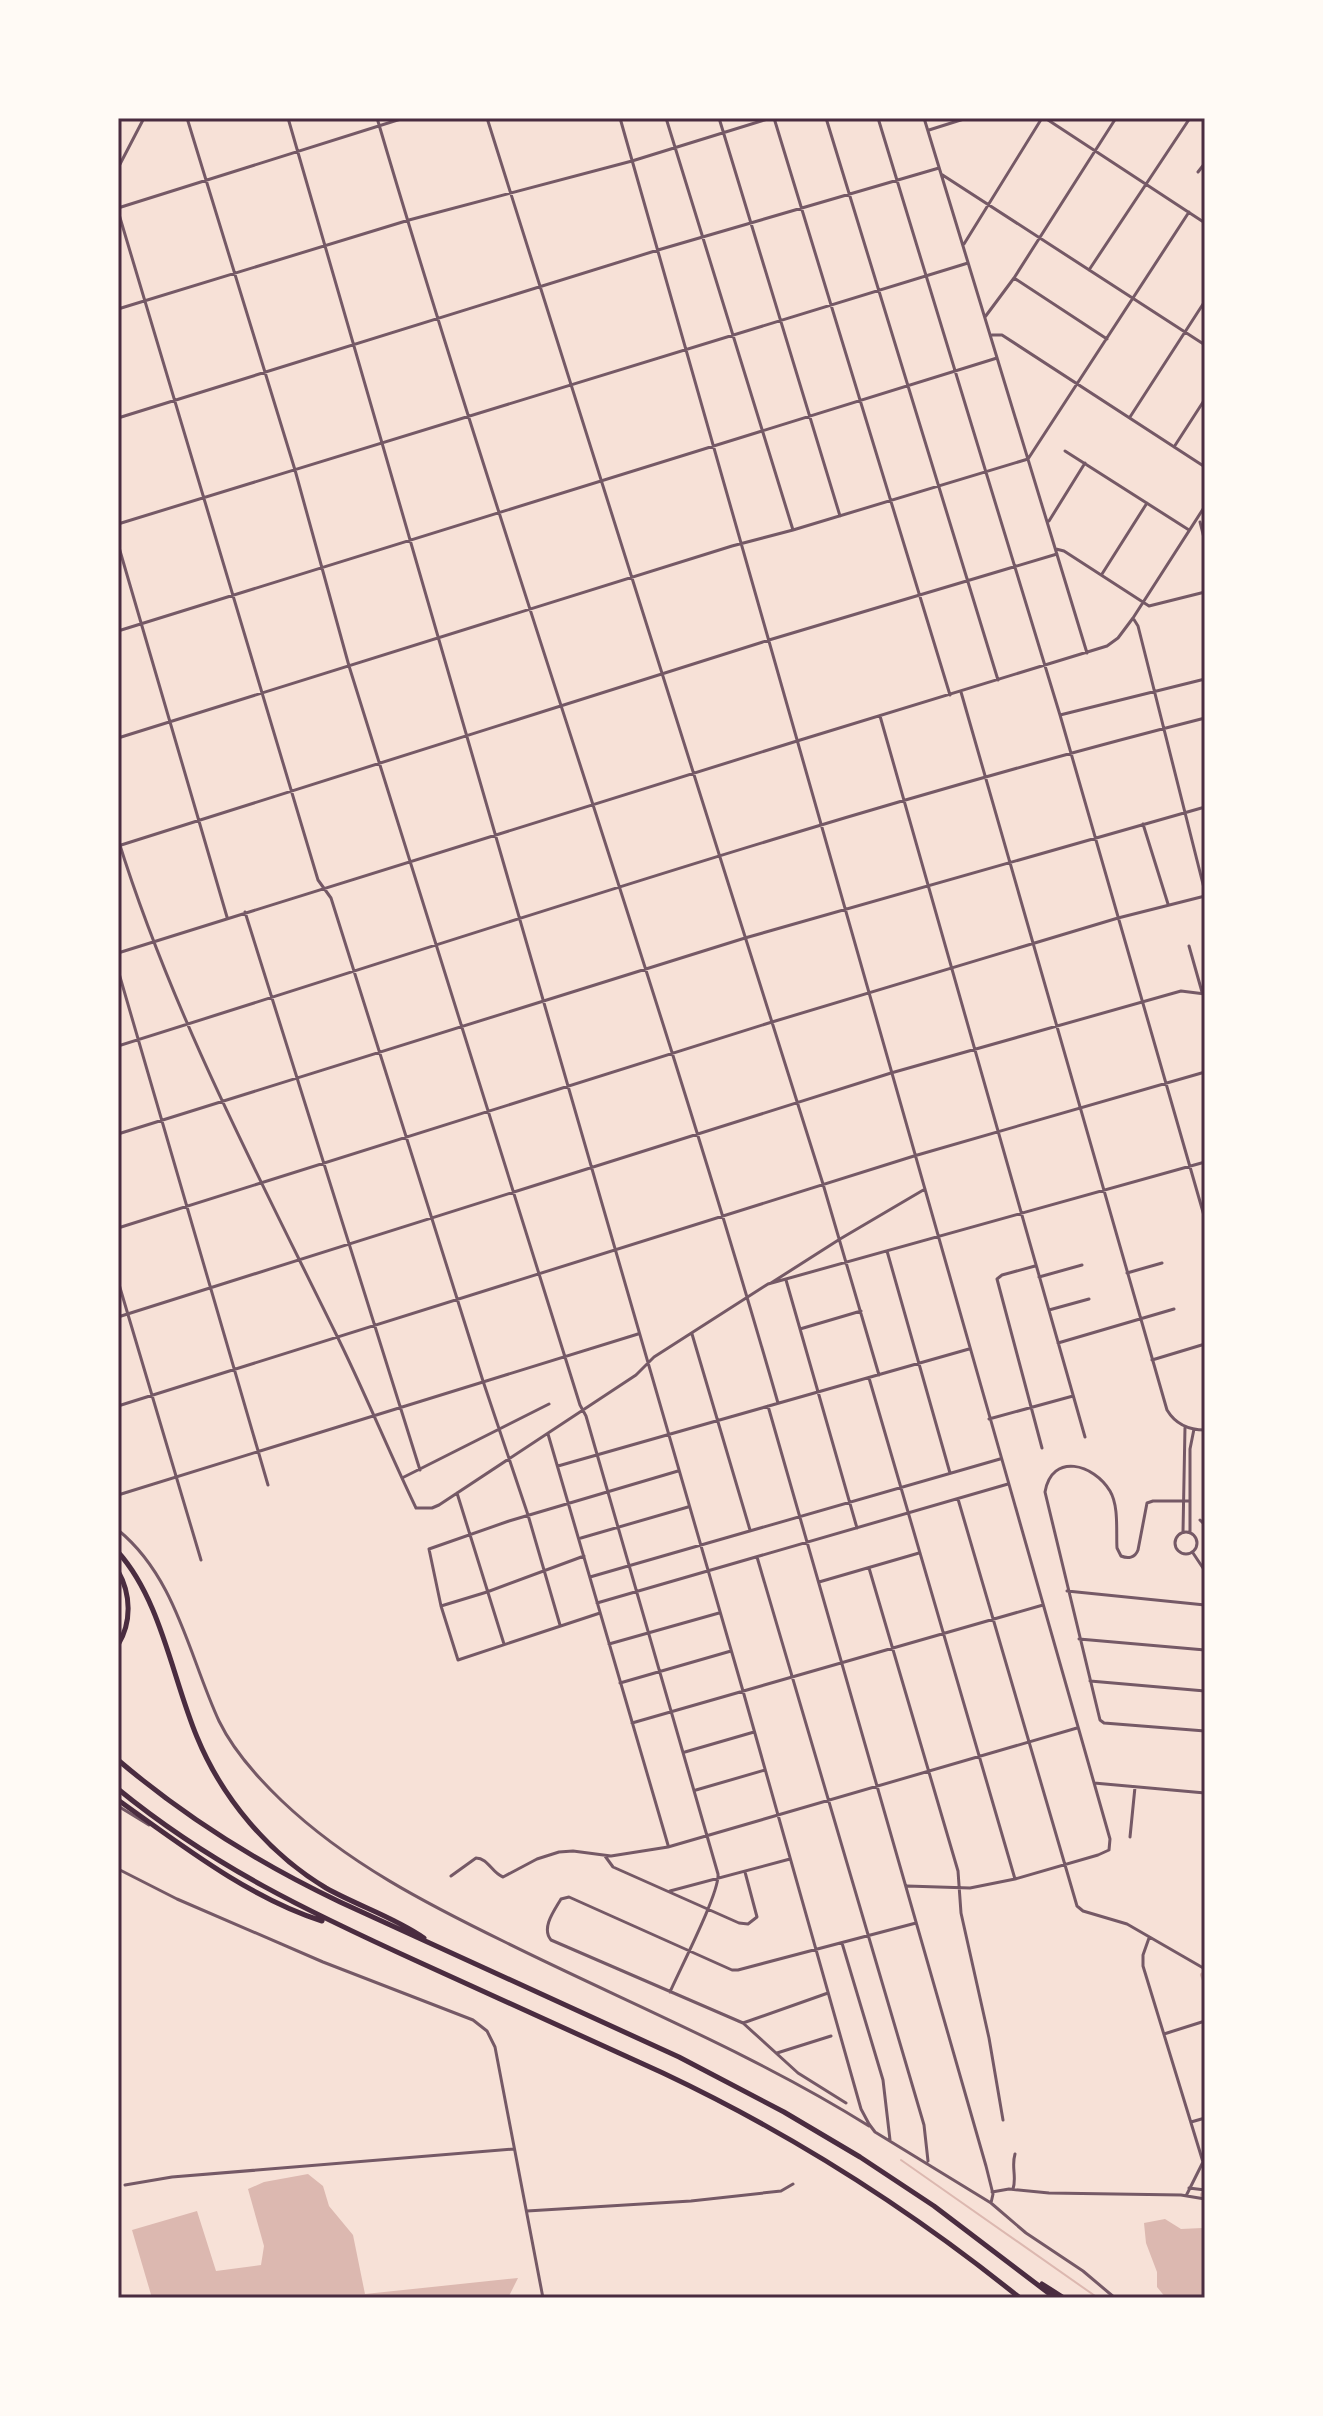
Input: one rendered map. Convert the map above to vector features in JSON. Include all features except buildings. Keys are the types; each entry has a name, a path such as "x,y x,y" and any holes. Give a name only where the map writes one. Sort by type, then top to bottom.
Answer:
{"highway":[{"path":"118,1552 135,1574 149,1602 203,1752 244,1816 271,1845 315,1881 409,1928 437,1947"},
{"path":"118,1571 125,1585 128,1603 127,1623 118,1645"},
{"path":"118,1760 186,1813 252,1856 323,1894 679,2057 784,2112 909,2189 1055,2298"},
{"path":"118,1789 162,1824 280,1897 744,2114 879,2195 928,2228 1018,2298"},
{"path":"118,1803 266,1896 303,1915 342,1927"},
{"path":"1028,2277 1064,2298"}],"street":[{"path":"118,168 144,118"},
{"path":"187,118 295,470 349,666 409,862 597,1455 708,1835 719,1878 670,1992"},
{"path":"288,118 743,1691 855,2092 872,2128"},
{"path":"377,118 698,1135 778,1403"},
{"path":"404,118 118,209 318,880 331,898 528,1515 560,1625"},
{"path":"487,118 823,1184 879,1375"},
{"path":"620,118 1110,1839 1110,1846 1104,1853 1015,1879 970,1888 907,1886"},
{"path":"666,118 793,530"},
{"path":"719,118 840,516"},
{"path":"118,309 409,220 632,161 772,118 950,695"},
{"path":"826,118 998,680"},
{"path":"878,118 1060,715 1205,1219"},
{"path":"924,118 1087,653"},
{"path":"927,131 967,118"},
{"path":"963,246 1043,118 1205,223"},
{"path":"985,317 1014,278 1116,118"},
{"path":"1089,270 1190,118"},
{"path":"1198,172 1205,163"},
{"path":"118,418 658,250 939,168"},
{"path":"941,174 1205,345"},
{"path":"118,738 632,577 1028,459 1189,212"},
{"path":"118,524 968,263"},
{"path":"1014,278 1107,339"},
{"path":"1130,417 1205,301"},
{"path":"991,335 1002,335 1205,467"},
{"path":"118,631 997,358"},
{"path":"1174,447 1205,399"},
{"path":"1065,451 1189,530"},
{"path":"1048,523 1085,463"},
{"path":"1102,574 1147,503"},
{"path":"1205,506 1200,521 1205,542"},
{"path":"118,953 1087,653 1112,643 1133,618 1189,530 1200,521"},
{"path":"118,544 227,918"},
{"path":"119,845 769,640 1014,567 1056,551 1064,551 1149,606 1205,592"},
{"path":"118,1228 671,1053 1205,894 1138,626 1133,618"},
{"path":"1060,715 1205,679"},
{"path":"961,692 1167,1410 1185,1427 1205,1430"},
{"path":"880,716 1085,1437"},
{"path":"118,1046 903,799 1205,718"},
{"path":"118,1134 745,938 1205,807"},
{"path":"1143,824 1168,905"},
{"path":"118,839 153,942 223,1102 338,1337 416,1508 432,1508 457,1493 768,1284 925,1189"},
{"path":"245,912 420,1470"},
{"path":"118,1317 891,1073 1181,991 1204,994 1189,946"},
{"path":"118,970 268,1485"},
{"path":"118,1406 914,1156 1205,1072"},
{"path":"768,1284 1205,1162"},
{"path":"887,1251 950,1473"},
{"path":"1127,1273 1162,1263"},
{"path":"1039,1277 1082,1265"},
{"path":"1035,1266 997,1279 1042,1448"},
{"path":"786,1280 857,1528"},
{"path":"118,1281 201,1560"},
{"path":"1049,1310 1089,1299"},
{"path":"1058,1343 1174,1309"},
{"path":"800,1329 861,1311"},
{"path":"118,1495 639,1334"},
{"path":"692,1334 750,1530"},
{"path":"1152,1360 1205,1344"},
{"path":"558,1466 969,1349"},
{"path":"869,1378 1015,1879"},
{"path":"989,1419 1073,1396"},
{"path":"402,1478 549,1404"},
{"path":"768,1406 907,1886 992,2192 991,2203"},
{"path":"1183,1532 1185,1427"},
{"path":"1190,1533 1190,1449 1194,1429"},
{"path":"548,1434 668,1847"},
{"path":"590,1577 1000,1459"},
{"path":"1190,1501 1154,1500 1147,1503 1138,1550 1134,1556 1127,1558 1118,1552 1113,1497 1101,1479 1090,1470 1079,1466 1054,1473 1045,1492 1079,1639 1103,1723 1205,1731"},
{"path":"600,1613 458,1660 441,1606 429,1549 528,1515 678,1471"},
{"path":"597,1603 1008,1484"},
{"path":"457,1493 504,1644"},
{"path":"958,1499 1079,1909 1120,1921 1205,1969"},
{"path":"579,1539 688,1507"},
{"path":"1200,1520 1205,1525"},
{"path":"118,1530 139,1551 166,1591 220,1723 234,1746 282,1801 319,1831 374,1873 419,1899 740,2054 872,2128 991,2203 1026,2233 1083,2271 1115,2298"},
{"path":"1183,1532 1190,1533 1197,1540 1193,1553 1181,1554 1176,1548 1177,1537 1183,1532"},
{"path":"819,1582 919,1553"},
{"path":"1193,1553 1205,1571"},
{"path":"441,1606 584,1556"},
{"path":"757,1557 924,2125 927,2163"},
{"path":"869,1568 958,1871 961,1913 989,2038 1003,2120"},
{"path":"1067,1591 1205,1605"},
{"path":"632,1723 1043,1605"},
{"path":"609,1644 719,1613"},
{"path":"1079,1639 1205,1650"},
{"path":"620,1683 731,1651"},
{"path":"1090,1681 1205,1691"},
{"path":"451,1876 476,1858 485,1861 503,1877 537,1859 559,1852 604,1856 668,1847 1078,1727"},
{"path":"684,1752 754,1732"},
{"path":"695,1790 765,1770"},
{"path":"1094,1783 1205,1793"},
{"path":"1130,1837 1135,1787"},
{"path":"604,1856 613,1867 707,1910 748,1924 757,1915 745,1872"},
{"path":"668,1892 790,1859"},
{"path":"118,1869 186,1903 323,1962 473,2020 487,2031 495,2047 543,2298"},
{"path":"846,2103 798,2073 743,2023 548,1938 547,1927 559,1902 569,1897 738,1970 916,1923"},
{"path":"1149,1938 1143,1966 1204,2164 1186,2196"},
{"path":"842,1943 883,2080 890,2140"},
{"path":"743,2023 828,1993"},
{"path":"1164,2034 1205,2021"},
{"path":"777,2053 831,2036"},
{"path":"1191,2122 1205,2118"},
{"path":"125,2185 172,2177 514,2149"},
{"path":"1013,2189 1015,2177 1012,2164 1015,2154"},
{"path":"527,2211 691,2201 785,2190 793,2184"},
{"path":"1189,2188 1205,2190"},
{"path":"992,2192 1013,2189 1205,2199"}],"shaded area":[{"path":"308,2174 323,2186 329,2206 353,2235 365,2294 518,2278 508,2298 152,2298 132,2230 197,2211 216,2271 261,2265 264,2246 248,2189 264,2182"},
{"path":"1165,2219 1181,2229 1202,2228 1205,2239 1205,2298 1166,2298 1157,2287 1157,2272 1146,2243 1144,2223"}],"waterway":[{"path":"1203,1975 1205,1980"},
{"path":"901,2160 1098,2298"}]}
